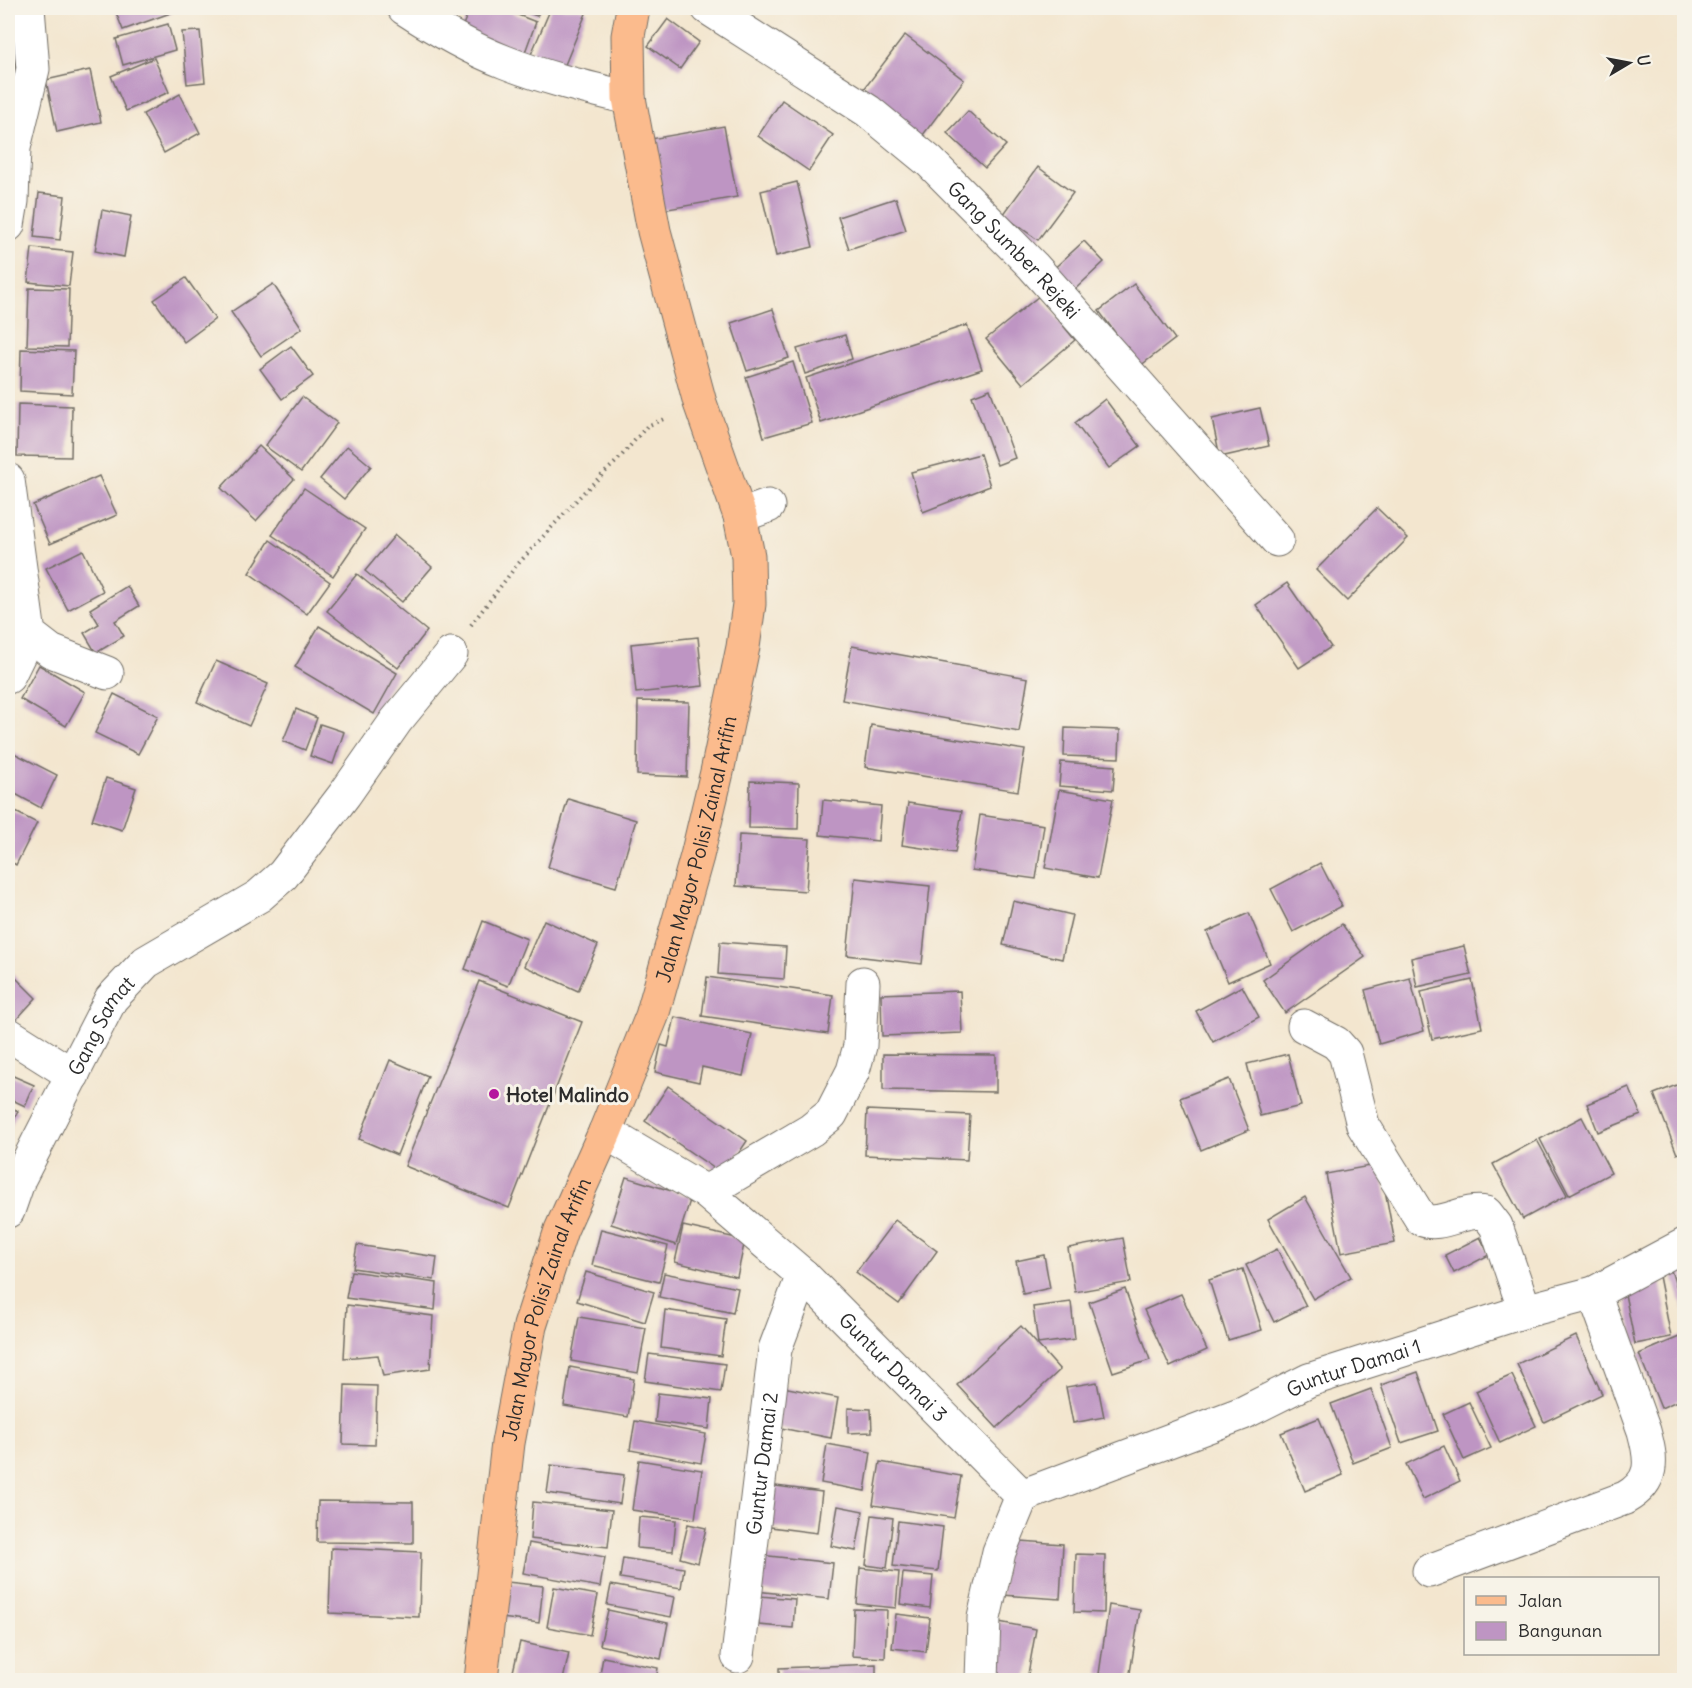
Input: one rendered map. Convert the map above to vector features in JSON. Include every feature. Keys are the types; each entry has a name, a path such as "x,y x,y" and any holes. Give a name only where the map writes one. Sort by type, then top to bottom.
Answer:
{"main road":[{"name":"Jalan Mayor Polisi Zainal Arifin","path":"481,1680 508,1443 530,1326 561,1230 605,1132 652,1016 698,856 743,647 749,604 748,556 754,511 700,403 654,231 629,98 628,36 633,8"}],"street":[{"path":"8,225 12,201 14,148 33,69 28,8"},
{"path":"404,8 442,32 505,62 569,83 629,98"},
{"name":"Gang Sumber Rejeki","path":"708,8 868,111 930,162 1033,266 1277,540"},
{"path":"8,480 28,634 8,677"},
{"path":"28,634 51,651 107,673"},
{"name":"Gang Samat","path":"8,1211 20,1179 111,999 146,962 259,896 283,875 345,794 396,721 451,654"},
{"path":"706,1192 811,1130 831,1114 853,1071 860,1046 863,983"},
{"path":"1304,1026 1336,1043 1345,1053 1363,1125 1421,1219 1434,1222 1476,1211 1486,1213 1496,1226 1525,1311"},
{"path":"8,1034 73,1075"},
{"name":"Guntur Damai 3","path":"605,1132 706,1192 803,1275 1022,1496"},
{"name":"Guntur Damai 1","path":"1022,1496 1243,1413 1309,1380 1525,1311 1594,1293 1684,1245"},
{"name":"Guntur Damai 2","path":"738,1656 775,1349 803,1275"},
{"path":"1429,1571 1625,1498 1638,1491 1646,1479 1650,1466 1647,1440 1594,1293"},
{"path":"982,1680 984,1618 999,1552 1022,1496"}],"path":[{"path":"451,654 517,565 584,492 618,460 647,426 700,403"}],"building":[{"path":"171,8 173,12 123,30 115,10"},
{"path":"470,8 500,8 536,22 524,55 461,30"},
{"path":"515,8 541,8 537,16"},
{"path":"551,8 580,8 587,11 562,72 529,59"},
{"path":"668,19 699,42 680,69 648,46"},
{"path":"168,24 175,50 123,65 116,39"},
{"path":"200,31 205,82 187,84 182,32"},
{"path":"905,35 964,80 920,139 861,93"},
{"path":"8,38 16,72 8,74"},
{"path":"154,58 169,92 126,111 111,76"},
{"path":"90,70 101,122 57,132 46,80"},
{"path":"180,94 200,133 164,153 143,114"},
{"path":"782,100 833,135 809,171 758,136"},
{"path":"968,111 1006,145 985,168 947,133"},
{"path":"724,126 737,197 657,211 645,140"},
{"path":"1038,167 1073,193 1038,240 1003,215"},
{"path":"797,182 813,247 776,256 761,191"},
{"path":"39,193 65,196 60,240 34,237"},
{"path":"896,198 906,230 849,249 838,217"},
{"path":"102,210 131,216 124,257 95,251"},
{"path":"1084,241 1104,262 1069,295 1049,273"},
{"path":"32,248 73,252 69,286 28,282"},
{"path":"186,278 215,319 184,342 154,300"},
{"path":"273,284 302,328 261,356 231,312"},
{"path":"1134,284 1175,339 1140,366 1099,311"},
{"path":"29,288 69,289 67,347 27,346"},
{"path":"1039,296 1075,340 1023,384 986,339"},
{"path":"773,309 789,358 747,371 731,323"},
{"path":"967,325 982,369 821,423 806,378"},
{"path":"845,335 852,359 805,374 797,349"},
{"path":"291,346 313,376 282,399 260,369"},
{"path":"21,349 74,351 72,394 20,391"},
{"path":"793,362 812,423 764,437 746,377"},
{"path":"990,389 1015,458 997,465 972,396"},
{"path":"302,397 337,423 301,472 265,446"},
{"path":"1105,399 1140,446 1109,468 1075,423"},
{"path":"18,404 72,406 71,457 17,456"},
{"path":"1260,408 1269,446 1220,457 1212,419"},
{"path":"259,446 294,479 256,521 221,488"},
{"path":"347,446 371,466 344,499 320,479"},
{"path":"980,454 990,486 923,512 911,472"},
{"path":"99,476 117,515 50,544 33,505"},
{"path":"304,488 365,529 333,576 272,535"},
{"path":"1377,508 1408,538 1347,601 1316,570"},
{"path":"395,535 432,567 402,602 365,571"},
{"path":"270,540 330,582 307,614 249,573"},
{"path":"83,550 103,591 68,610 46,568"},
{"path":"357,574 427,631 398,668 327,611"},
{"path":"1287,583 1331,647 1299,668 1256,605"},
{"path":"127,586 139,606 115,621 124,636 96,653 84,633 99,624 90,609"},
{"path":"319,626 397,673 374,714 295,667"},
{"path":"698,637 703,686 636,693 631,644"},
{"path":"852,646 1028,678 1019,732 842,700"},
{"path":"216,661 268,684 249,726 197,702"},
{"path":"39,665 85,692 66,726 20,699"},
{"path":"114,694 158,716 138,754 95,733"},
{"path":"638,701 689,702 687,777 637,775"},
{"path":"296,709 317,718 305,750 283,741"},
{"path":"320,724 344,732 333,764 310,756"},
{"path":"871,725 1025,750 1018,791 865,767"},
{"path":"1065,728 1120,730 1119,758 1064,756"},
{"path":"8,750 57,775 41,808 8,790"},
{"path":"1061,762 1115,766 1113,790 1059,786"},
{"path":"106,778 136,788 122,830 92,820"},
{"path":"750,781 799,783 798,829 749,828"},
{"path":"1059,790 1113,799 1098,878 1045,868"},
{"path":"568,799 636,820 616,887 548,867"},
{"path":"823,800 881,806 878,841 820,835"},
{"path":"908,803 962,811 955,853 902,845"},
{"path":"8,808 37,823 16,865 8,860"},
{"path":"980,815 1044,825 1036,879 972,870"},
{"path":"739,835 810,839 806,891 736,886"},
{"path":"1320,863 1342,906 1293,932 1271,889"},
{"path":"855,878 930,886 922,964 847,955"},
{"path":"1013,901 1072,915 1062,959 1003,945"},
{"path":"1249,913 1270,963 1228,982 1207,932"},
{"path":"544,920 598,945 578,991 524,966"},
{"path":"483,921 527,939 508,986 465,969"},
{"path":"1342,924 1365,957 1285,1013 1263,980"},
{"path":"720,942 786,947 784,979 718,974"},
{"path":"1464,946 1471,975 1417,987 1411,958"},
{"path":"8,970 36,998 15,1021 8,1014"},
{"path":"707,977 833,995 828,1034 702,1016"},
{"path":"1410,978 1424,1031 1379,1044 1365,990"},
{"path":"1472,980 1482,1028 1432,1039 1421,992"},
{"name":"Hotel Malindo","path":"479,981 582,1022 509,1208 405,1166"},
{"path":"1242,986 1259,1017 1213,1042 1196,1011"},
{"path":"960,991 962,1033 882,1036 881,994"},
{"path":"675,1017 752,1034 743,1076 702,1067 699,1082 655,1072 661,1045 668,1047"},
{"path":"883,1054 996,1055 996,1092 883,1090"},
{"path":"1288,1054 1301,1106 1260,1116 1247,1064"},
{"path":"390,1060 428,1076 397,1155 359,1139"},
{"path":"11,1075 34,1085 25,1106 8,1098 8,1082"},
{"path":"1229,1079 1249,1130 1201,1150 1180,1098"},
{"path":"1684,1082 1684,1151 1677,1154 1654,1094"},
{"path":"668,1086 747,1141 724,1175 645,1121"},
{"path":"1629,1087 1641,1115 1598,1132 1587,1104"},
{"path":"8,1106 18,1111 8,1132"},
{"path":"867,1110 970,1115 967,1160 865,1155"},
{"path":"1582,1117 1611,1173 1569,1195 1540,1139"},
{"path":"1537,1140 1567,1195 1523,1219 1493,1164"},
{"path":"1380,1164 1395,1243 1341,1253 1326,1174"},
{"path":"626,1177 691,1197 676,1245 611,1224"},
{"path":"1305,1197 1351,1277 1313,1299 1268,1219"},
{"path":"895,1220 937,1251 899,1304 856,1272"},
{"path":"683,1226 745,1240 737,1277 675,1262"},
{"path":"601,1229 668,1246 659,1282 592,1265"},
{"path":"1480,1237 1489,1255 1454,1273 1445,1255"},
{"path":"1123,1238 1131,1282 1075,1292 1068,1248"},
{"path":"357,1245 437,1257 434,1280 353,1268"},
{"path":"1277,1249 1306,1306 1274,1322 1246,1265"},
{"path":"1044,1255 1050,1288 1023,1294 1016,1261"},
{"path":"1684,1262 1684,1311 1670,1267"},
{"path":"1243,1269 1262,1330 1228,1340 1209,1280"},
{"path":"351,1271 437,1283 435,1310 346,1298"},
{"path":"586,1272 654,1292 645,1322 577,1301"},
{"path":"664,1273 738,1288 733,1313 659,1297"},
{"path":"1659,1276 1671,1337 1635,1344 1623,1284"},
{"path":"1125,1289 1150,1360 1113,1372 1089,1302"},
{"path":"1181,1294 1207,1350 1170,1367 1144,1310"},
{"path":"1071,1302 1075,1339 1038,1344 1033,1307"},
{"path":"347,1305 433,1316 430,1369 383,1376 378,1355 344,1358"},
{"path":"665,1310 726,1319 721,1356 661,1348"},
{"path":"579,1317 646,1328 638,1373 571,1361"},
{"path":"1021,1326 1060,1370 997,1428 957,1385"},
{"path":"1684,1335 1684,1398 1661,1408 1639,1354"},
{"path":"1576,1336 1602,1394 1544,1422 1517,1364"},
{"path":"649,1354 725,1364 721,1392 645,1381"},
{"path":"570,1367 634,1379 628,1417 564,1406"},
{"path":"1418,1372 1438,1431 1401,1443 1381,1385"},
{"path":"1512,1375 1536,1426 1500,1443 1476,1391"},
{"path":"1097,1382 1104,1417 1073,1423 1066,1387"},
{"path":"345,1385 377,1386 375,1445 343,1444"},
{"path":"778,1386 838,1398 831,1438 771,1426"},
{"path":"1371,1389 1392,1448 1353,1463 1331,1404"},
{"path":"658,1393 712,1399 709,1429 655,1422"},
{"path":"1469,1402 1491,1448 1464,1460 1443,1414"},
{"path":"848,1408 871,1409 872,1432 848,1433"},
{"path":"1319,1418 1343,1475 1305,1491 1281,1433"},
{"path":"635,1421 706,1434 701,1463 630,1450"},
{"path":"827,1444 871,1452 865,1491 821,1483"},
{"path":"1444,1446 1460,1481 1423,1499 1406,1464"},
{"path":"639,1460 702,1470 695,1519 632,1510"},
{"path":"880,1462 961,1476 954,1518 873,1505"},
{"path":"551,1465 624,1475 620,1504 547,1493"},
{"path":"768,1485 822,1492 817,1533 763,1526"},
{"path":"318,1501 413,1502 413,1543 317,1542"},
{"path":"533,1502 612,1510 608,1547 530,1539"},
{"path":"838,1506 863,1511 856,1551 831,1546"},
{"path":"872,1515 893,1518 887,1568 866,1565"},
{"path":"639,1517 676,1520 673,1551 637,1548"},
{"path":"898,1521 943,1527 938,1571 893,1566"},
{"path":"688,1524 706,1528 698,1563 680,1558"},
{"path":"1006,1540 1063,1544 1060,1599 1002,1595"},
{"path":"529,1543 605,1557 600,1587 523,1573"},
{"path":"331,1548 421,1552 419,1617 329,1613"},
{"path":"1076,1554 1105,1555 1104,1613 1074,1612"},
{"path":"760,1555 833,1563 829,1599 756,1591"},
{"path":"623,1558 684,1568 681,1588 620,1578"},
{"path":"860,1568 899,1572 896,1608 857,1604"},
{"path":"903,1573 933,1576 930,1608 900,1604"},
{"path":"507,1582 543,1586 539,1623 502,1618"},
{"path":"611,1585 675,1597 671,1617 607,1605"},
{"path":"554,1587 598,1595 590,1635 547,1627"},
{"path":"760,1596 795,1599 793,1628 759,1625"},
{"path":"1109,1605 1140,1610 1129,1679 1099,1674"},
{"path":"854,1609 887,1610 885,1658 852,1656"},
{"path":"608,1610 668,1623 661,1659 600,1645"},
{"path":"896,1614 930,1618 926,1652 892,1648"},
{"path":"999,1622 1036,1629 1027,1680 989,1674"},
{"path":"520,1642 569,1653 563,1680 511,1680"},
{"path":"603,1657 658,1668 656,1680 599,1680"},
{"path":"876,1664 876,1680 779,1680 779,1668"}],"place":[{"name":"Hotel Malindo","path":"494,1094"}]}
